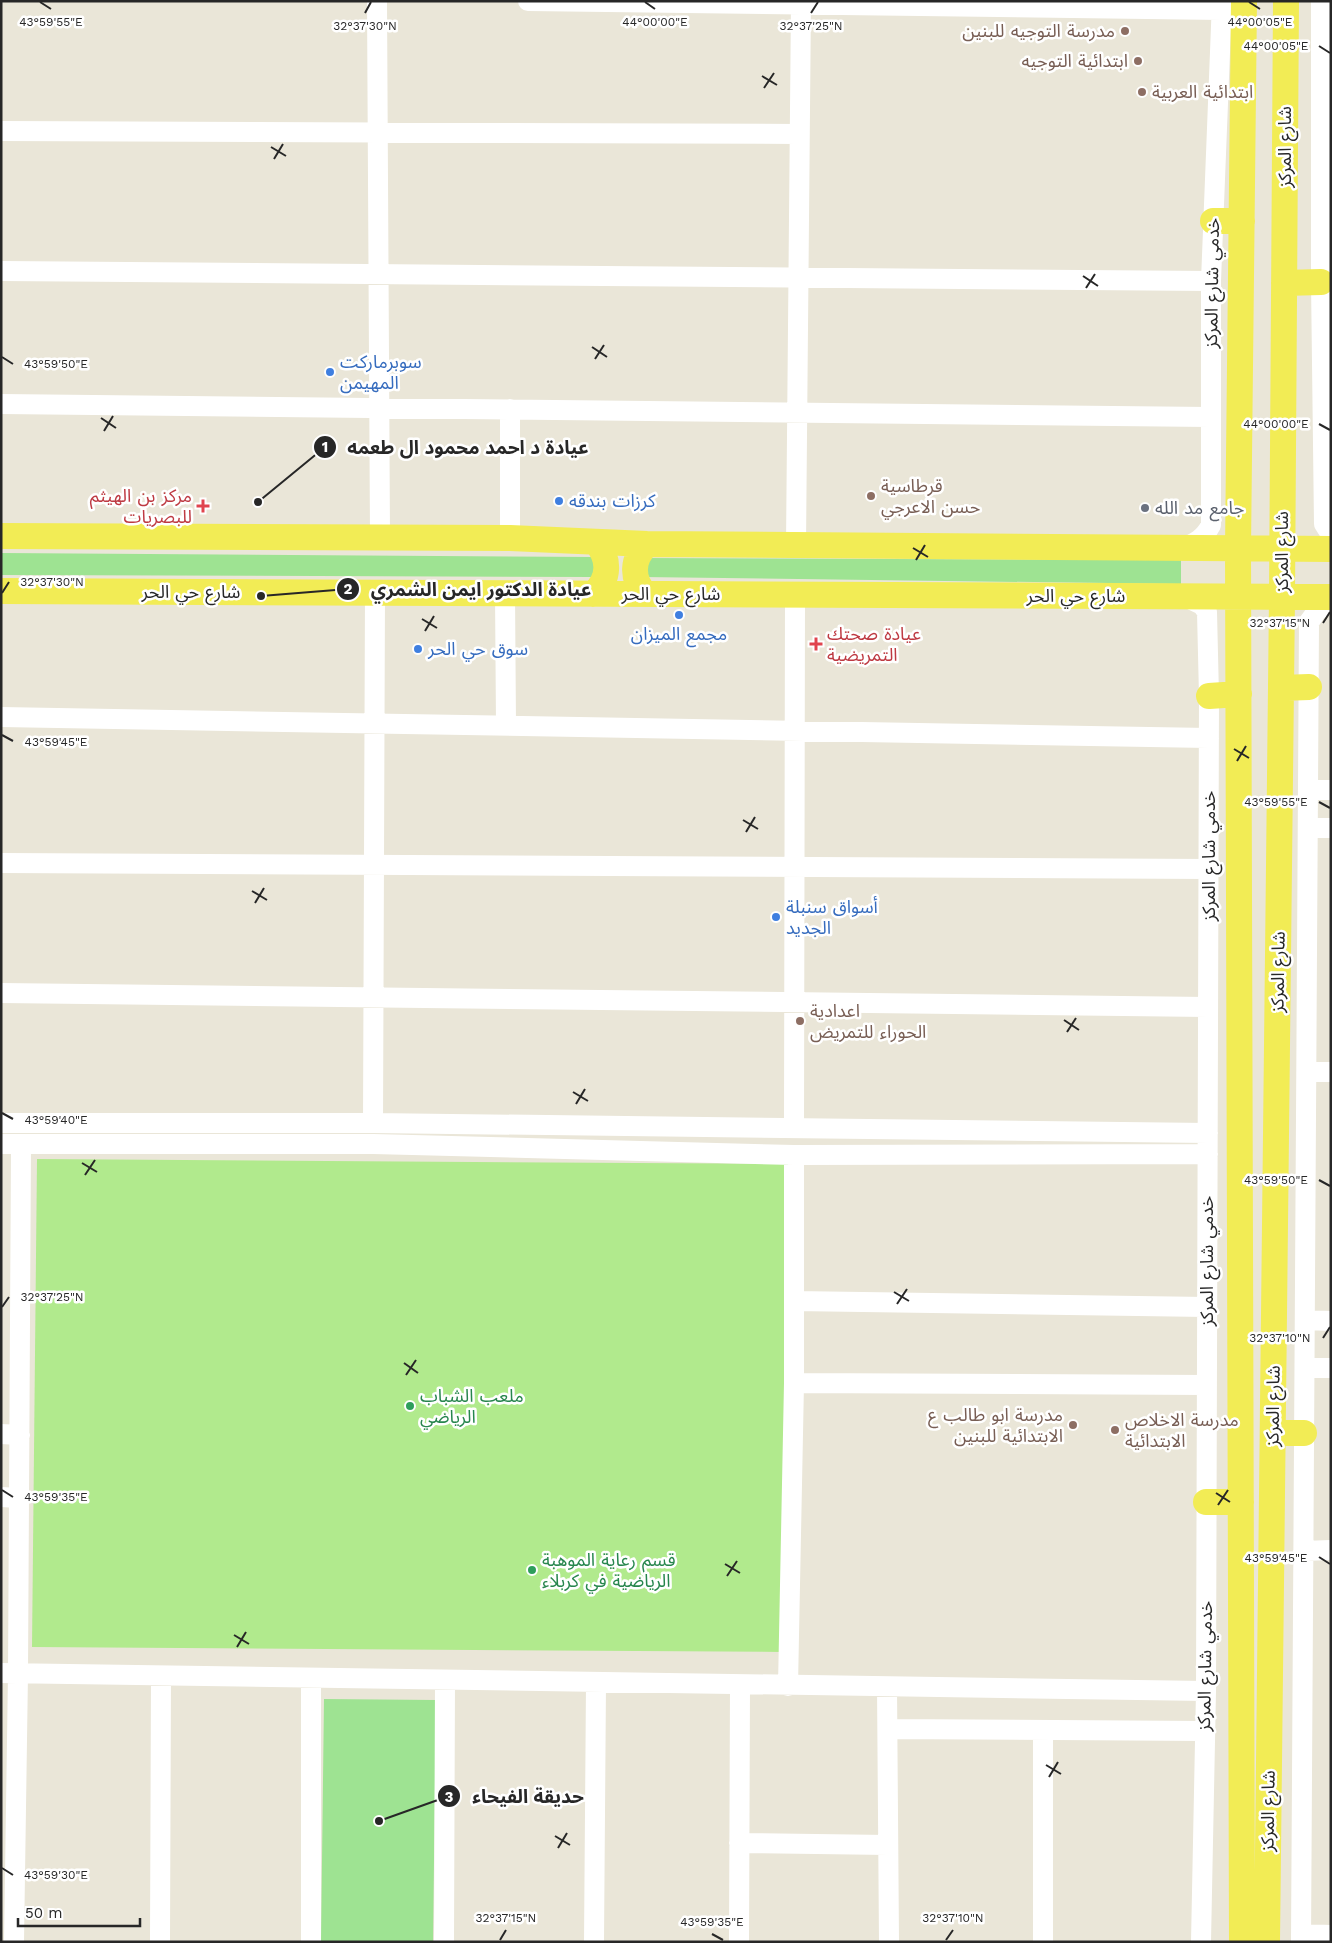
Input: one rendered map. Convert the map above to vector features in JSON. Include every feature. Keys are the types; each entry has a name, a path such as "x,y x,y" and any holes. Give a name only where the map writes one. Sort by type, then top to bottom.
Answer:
{"main road":[{"name":"شارع المركز","path":"1267,1942 1282,597 1286,1"},
{"name":"شارع المركز","path":"1229,4 1242,221 1238,549 1242,1942"},
{"path":"1214,221 1242,221"},
{"path":"1284,283 1320,282"},
{"path":"1,536 510,538 647,544 1331,549"},
{"path":"593,594 605,578 607,565 604,552 596,542"},
{"path":"645,594 637,583 634,568 638,555 647,544"},
{"name":"شارع حي الحر","path":"1,591 1324,598"},
{"path":"1281,688 1309,687"},
{"path":"1209,696 1239,694"},
{"path":"1273,1433 1304,1434"},
{"path":"1206,1502 1241,1502"}],"street":[{"path":"377,1 380,537"},
{"path":"528,1 1229,4"},
{"path":"796,545 801,3"},
{"name":"خدمي شارع المركز","path":"1180,548 1196,543 1206,534 1211,525 1211,281 1229,4"},
{"path":"1325,8 1326,187 1320,282 1324,524 1331,535"},
{"path":"1,130 799,134"},
{"path":"1,270 1211,281"},
{"path":"1,404 1210,417"},
{"path":"510,409 510,538"},
{"path":"373,1123 376,593"},
{"path":"505,594 506,726"},
{"path":"794,1128 795,595"},
{"name":"خدمي شارع المركز","path":"1181,596 1188,597 1202,605 1208,612 1206,1691 1201,1942"},
{"path":"1324,598 1309,622 1301,1938 1331,1934"},
{"path":"1,717 1209,738"},
{"path":"1308,790 1331,790"},
{"path":"1308,828 1331,828"},
{"path":"1,863 1209,869"},
{"path":"1,993 1208,1008"},
{"path":"1306,1072 1331,1072"},
{"path":"1,1123 373,1123 1208,1133"},
{"path":"168,1123 168,1144"},
{"path":"14,1942 9,1785 11,1144 372,1144 794,1155 1208,1154"},
{"path":"788,1686 794,1383 794,1155"},
{"path":"794,1301 1207,1307"},
{"path":"1305,1320 1331,1321"},
{"path":"1305,1368 1331,1368"},
{"path":"794,1383 1207,1385"},
{"path":"1304,1550 1331,1550"},
{"path":"10,1673 1206,1691"},
{"path":"160,1942 161,1676"},
{"path":"311,1678 311,1942"},
{"path":"444,1942 445,1680"},
{"path":"594,1942 596,1683"},
{"path":"739,1942 740,1685"},
{"path":"887,1687 889,1942"},
{"path":"888,1729 1204,1731"},
{"path":"1043,1730 1043,1942"},
{"path":"739,1843 888,1845"}],"green space":[{"path":"1,553 594,557 594,577 1,575"},
{"path":"642,558 1181,560 1181,584 642,577"},
{"name":"ملعب الشباب الرياضي","path":"37,1159 788,1164 783,1652 32,1647"},
{"path":"324,1699 436,1700 433,1942 321,1942"}],"place":[{"name":"مدرسة التوجيه للبنين","path":"1125,31"},
{"name":"ابتدائية التوجيه","path":"1138,61"},
{"name":"ابتدائية العربية","path":"1142,92"},
{"name":"سوبرماركت المهيمن","path":"330,372"},
{"name":"قرطاسية حسن الاعرجي","path":"871,496"},
{"name":"كرزات بندقه","path":"559,501"},
{"name":"عيادة د احمد محمود ال طعمه","path":"258,502"},
{"name":"مركز بن الهيثم للبصريات","path":"203,506"},
{"name":"جامع مد الله","path":"1145,508"},
{"name":"عيادة الدكتور ايمن الشمري","path":"261,596"},
{"name":"مجمع الميزان","path":"679,615"},
{"name":"عيادة صحتك التمريضية","path":"816,644"},
{"name":"سوق حي الحر","path":"418,649"},
{"name":"أسواق سنبلة الجديد","path":"776,917"},
{"name":"اعدادية الحوراء للتمريض","path":"800,1021"},
{"name":"ملعب الشباب الرياضي","path":"410,1406"},
{"name":"مدرسة ابو طالب ع الابتدائية للبنين","path":"1073,1425"},
{"name":"مدرسة الاخلاص الابتدائية","path":"1115,1430"},
{"name":"قسم رعاية الموهبة الرياضية في كربلاء","path":"532,1570"},
{"name":"حديقة الفيحاء","path":"379,1821"}]}
